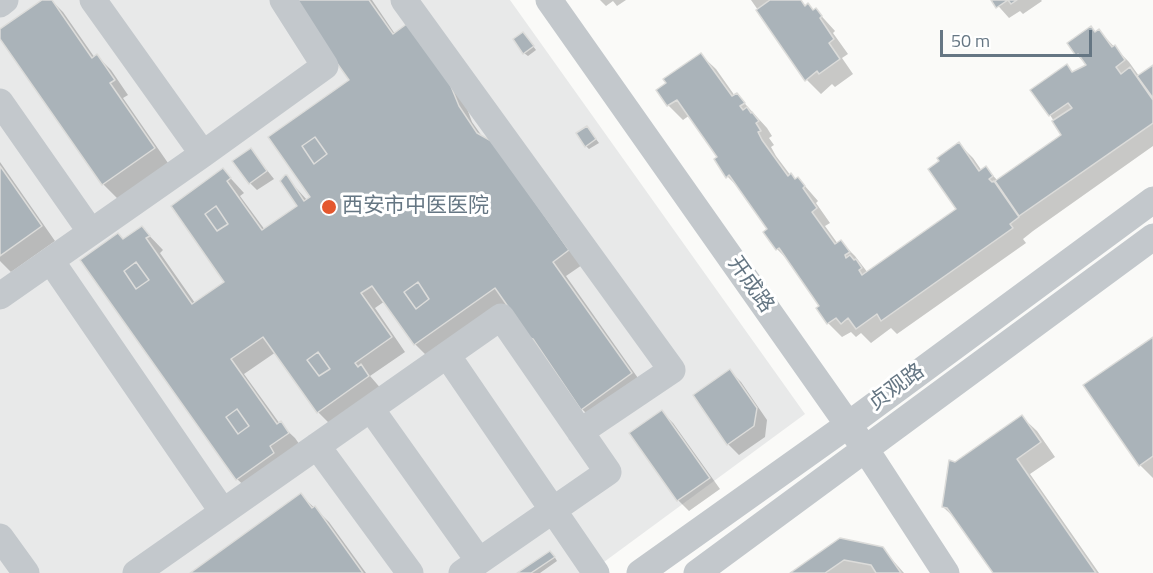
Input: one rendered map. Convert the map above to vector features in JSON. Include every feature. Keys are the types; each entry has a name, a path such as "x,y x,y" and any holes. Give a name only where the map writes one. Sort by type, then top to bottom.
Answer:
{"street":[{"path":"0,4 5,0"},
{"path":"93,0 203,154"},
{"path":"0,296 325,66 283,0"},
{"path":"404,0 672,370 580,432"},
{"name":"开成路","path":"549,0 866,450 946,573"},
{"path":"0,102 92,232"},
{"name":"贞观路","path":"640,573 848,425 1153,200"},
{"name":"贞观路","path":"697,573 1153,237"},
{"path":"51,261 223,512"},
{"path":"136,573 501,317 608,472 471,567 371,409"},
{"path":"447,355 596,573"},
{"path":"317,446 410,573"},
{"path":"0,537 26,573"}],"shaded area":[{"name":"西安市中医医院","path":"0,0 510,0 805,414 589,573 0,573"}],"building":[{"path":"42,0 52,0 92,58 97,54 115,80 110,83 155,148 102,185 0,39 0,29"},
{"path":"292,0 369,0 393,34 408,23 448,79 459,106 477,133 493,142 569,250 553,262 632,373 581,410 495,288 414,345 372,286 361,293 392,337 355,363 358,367 361,364 369,376 317,413 263,337 231,359 277,424 281,421 289,433 270,446 274,453 236,480 80,260 118,233 123,239 142,226 150,236 146,238 192,304 224,282 171,206 223,168 231,178 227,181 262,230 297,206 280,181 285,175 304,201 310,197 268,137 349,80","holes":["315,137 327,154 314,164 302,146","216,206 228,224 217,231 205,214","136,262 149,280 136,289 124,271","418,282 429,299 416,309 404,292","318,352 330,369 319,376 307,360","237,409 249,426 238,434 226,417"]},
{"path":"770,0 801,0 805,6 808,3 813,10 816,8 834,39 829,43 840,59 819,74 817,71 805,81 756,10"},
{"path":"991,0 1008,0 996,8"},
{"path":"1091,26 1095,32 1099,29 1112,47 1115,45 1125,60 1116,67 1121,74 1130,67 1153,100 1153,123 1019,216 995,181 1061,135 1052,121 1072,108 1068,103 1049,116 1030,90 1067,64 1072,72 1086,65 1067,43"},
{"path":"523,32 534,46 523,54 513,39"},
{"path":"701,53 732,96 737,93 745,103 740,106 743,110 747,107 759,121 756,123 761,131 758,132 762,140 788,176 791,173 795,179 798,177 805,186 803,188 817,208 812,212 835,244 841,240 850,252 845,255 846,258 850,255 854,260 856,259 862,268 859,270 862,275 956,209 928,169 939,161 937,158 959,142 979,171 986,166 993,176 989,179 994,181 1019,217 1010,224 1013,228 881,321 877,314 856,329 848,318 841,324 836,318 827,324 816,308 819,306 779,248 776,250 763,232 767,229 729,175 726,178 714,159 717,157 677,100 667,106 656,90 666,83 663,79"},
{"path":"1153,65 1153,98 1137,76"},
{"path":"587,126 596,139 585,147 576,133"},
{"path":"315,137 327,154 314,164 302,146"},
{"path":"251,148 267,171 249,184 232,161"},
{"path":"0,166 42,226 0,256"},
{"path":"216,206 228,224 217,231 205,214"},
{"path":"136,262 149,280 136,289 124,271"},
{"path":"418,282 429,299 416,309 404,292"},
{"path":"1153,337 1153,456 1139,466 1083,385"},
{"path":"318,352 330,369 319,376 307,360"},
{"path":"730,369 757,408 754,426 727,445 693,395"},
{"path":"237,409 249,426 238,434 226,417"},
{"path":"662,410 710,478 677,501 629,433"},
{"path":"1022,415 1041,442 1017,459 1096,573 993,573 947,508 942,507 949,460 955,462"},
{"path":"301,493 312,508 315,506 363,573 190,573"},
{"path":"840,538 883,547 901,573 876,573 871,565 844,560 825,573 790,573"},
{"path":"550,551 555,557 531,573 517,573"}],"place":[{"name":"西安市中医医院","path":"329,207"}]}
